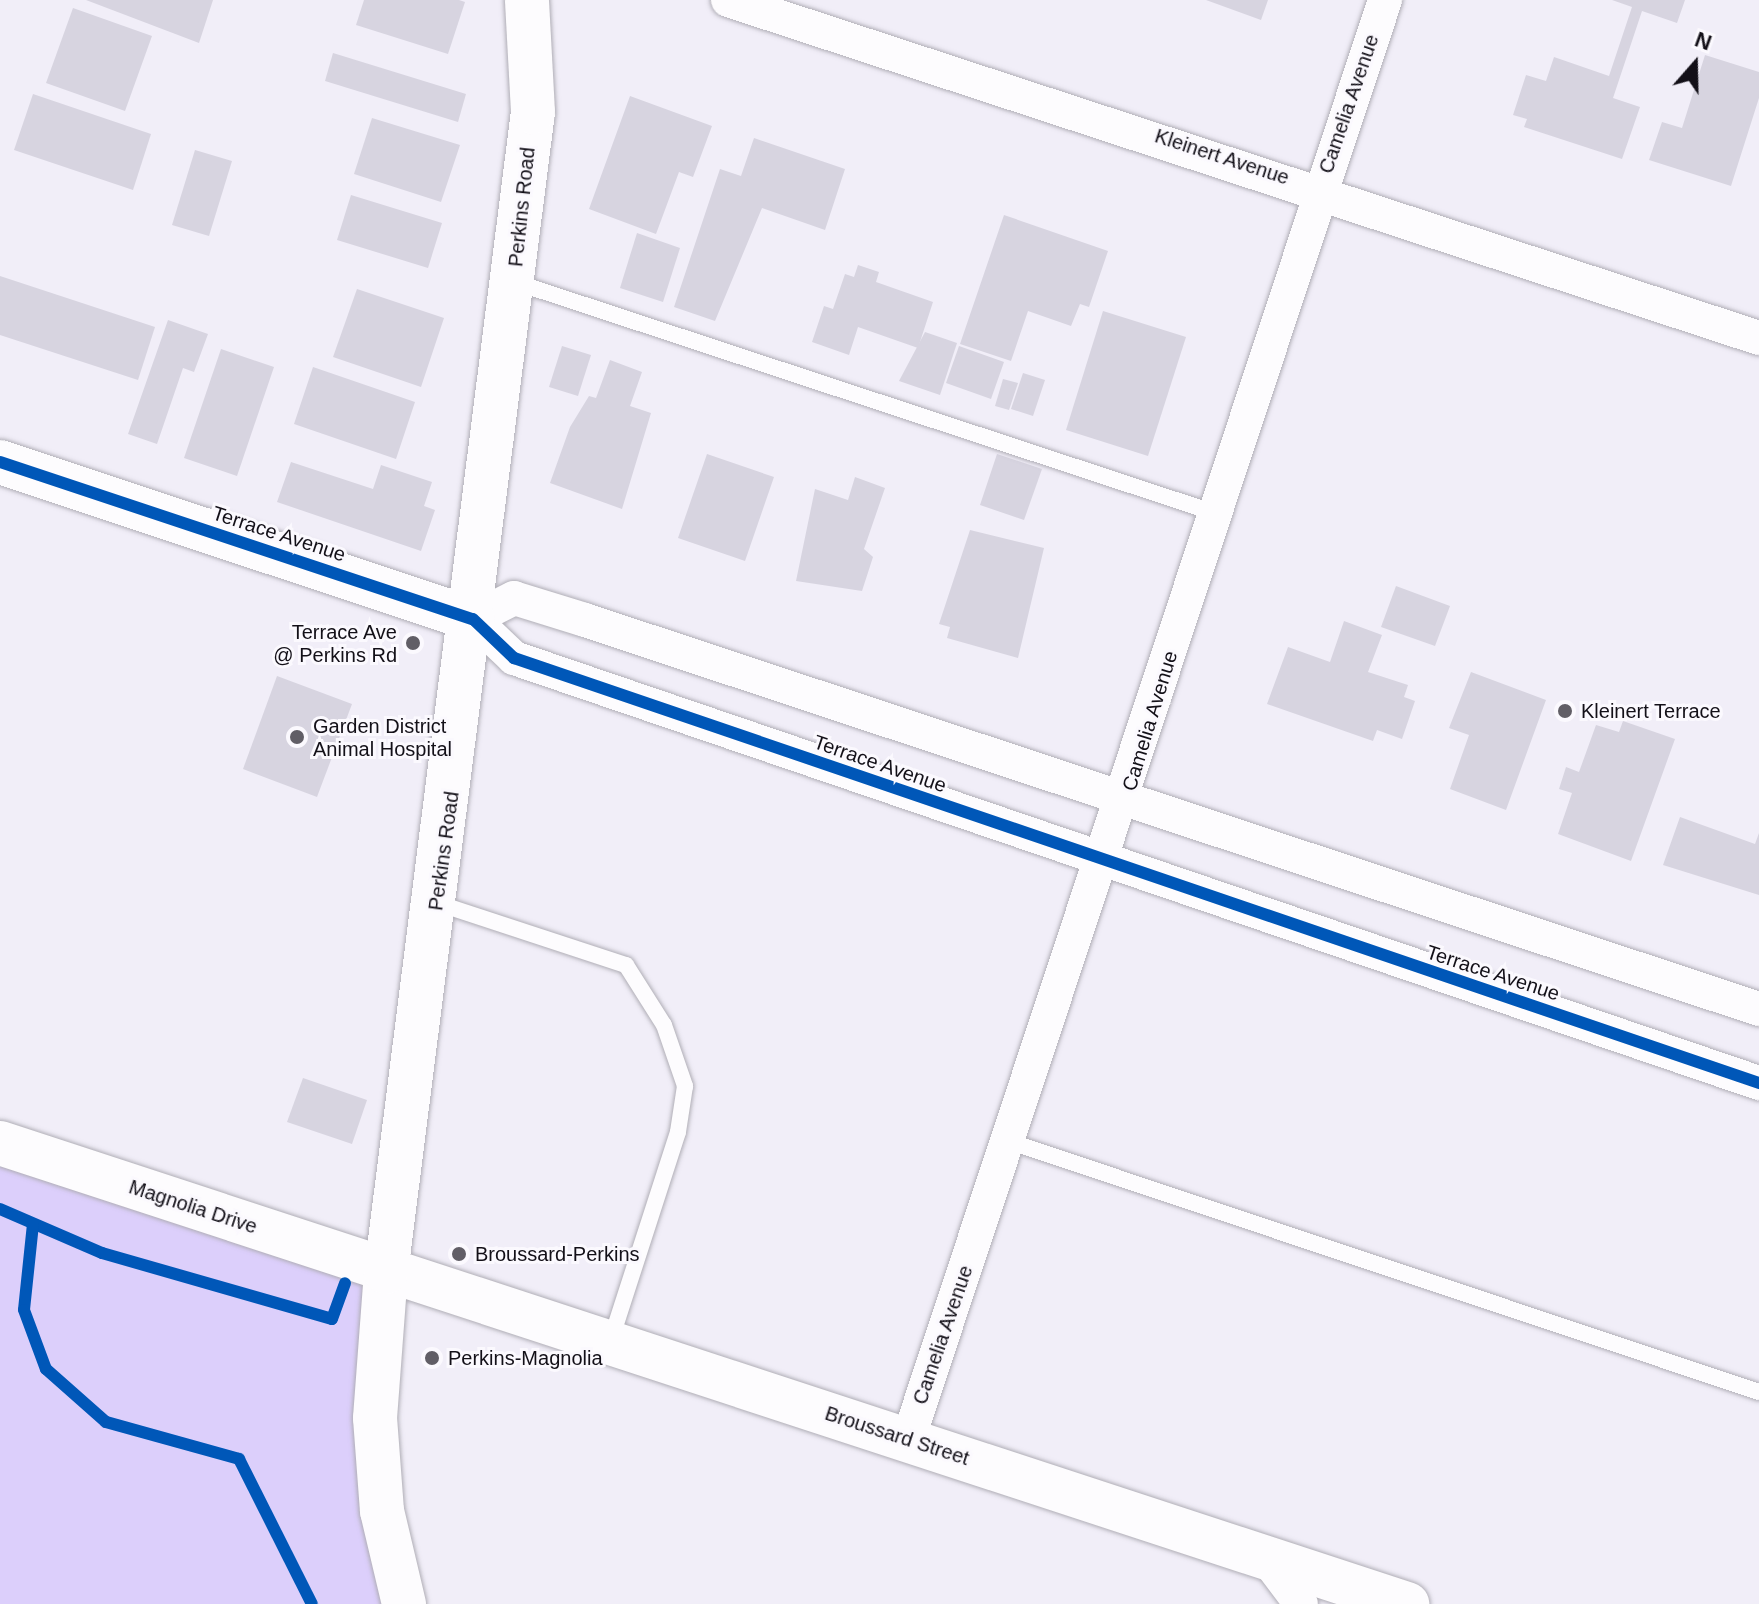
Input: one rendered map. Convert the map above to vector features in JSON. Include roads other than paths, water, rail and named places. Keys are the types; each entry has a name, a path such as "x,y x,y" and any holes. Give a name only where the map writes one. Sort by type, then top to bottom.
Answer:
{"street":[{"name":"Perkins Road","path":"404,1604 382,1511 375,1418 386,1272 473,619 533,112 527,0"},
{"name":"Kleinert Avenue","path":"728,0 1320,188 1759,338"},
{"name":"Camelia Avenue","path":"908,1440 1125,800 1320,188 1385,0"},
{"name":"Terrace Avenue","path":"0,462 473,619 514,658 1103,864 1759,1083"},
{"path":"473,619 514,598 1759,1009"},
{"name":"Magnolia Drive","path":"0,1143 386,1272"},
{"name":"Broussard Street","path":"386,1272 1407,1604"},
{"path":"1264,1555 1301,1604"}],"lane":[{"path":"514,281 1215,513"},
{"path":"437,903 626,965 664,1025 685,1086 678,1132 610,1343"},
{"path":"1008,1141 1759,1392"}],"place":[{"name":"Terrace Ave @ Perkins Rd","path":"413,643"},
{"name":"Kleinert Terrace","path":"1565,711"},
{"name":"Garden District Animal Hospital","path":"297,737"},
{"name":"Broussard-Perkins","path":"459,1254"},
{"name":"Perkins-Magnolia","path":"432,1358"}]}
